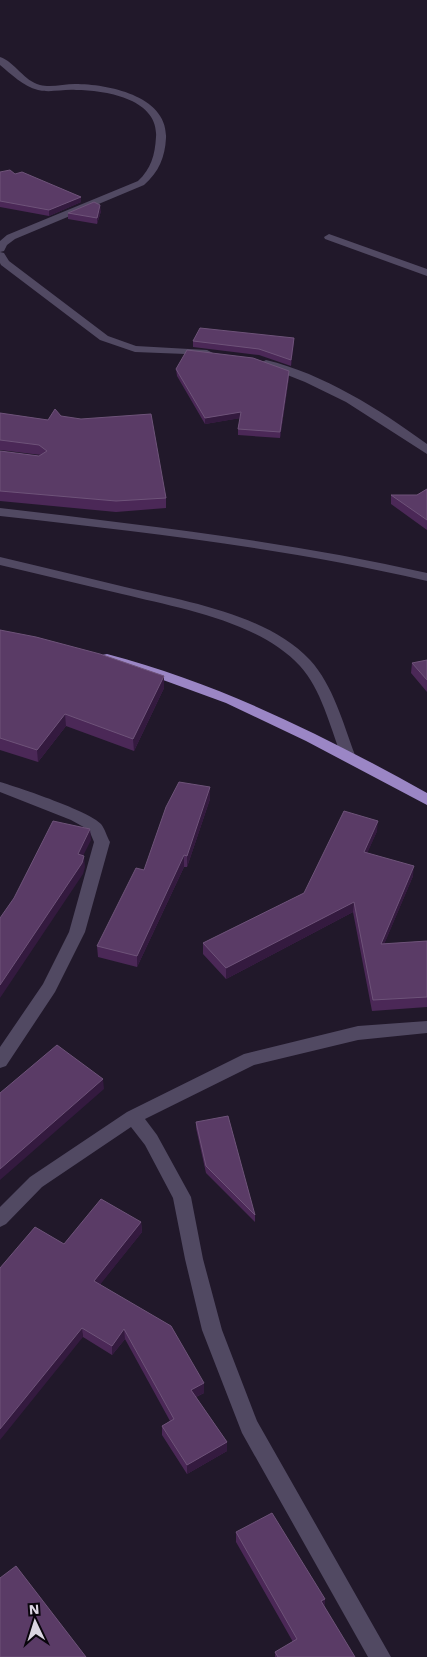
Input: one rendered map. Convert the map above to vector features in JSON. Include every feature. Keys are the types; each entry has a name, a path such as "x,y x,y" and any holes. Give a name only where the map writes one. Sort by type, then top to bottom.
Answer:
{"highway":[{"path":"92,655 139,666 203,688 348,755 427,800"}],"street":[{"path":"0,60 31,85 41,88 94,88 128,97 142,103 153,111 161,125 160,151 152,174 141,183 11,237 2,244 0,249"},
{"path":"329,237 427,273"},
{"path":"0,255 5,263 104,338 135,349 216,354"},
{"path":"255,359 290,371 367,409 427,450"},
{"path":"0,512 264,544 373,564 427,577"},
{"path":"0,561 202,609 280,642 306,663 321,689 348,755"},
{"path":"0,787 28,796 76,816 95,827 102,842 77,932 49,988 0,1061"},
{"path":"0,1219 36,1182 133,1117 250,1059 358,1033 427,1027"},
{"path":"133,1117 151,1140 182,1197 194,1259 212,1330 249,1426 380,1657"}],"building":[{"path":"10,170 15,174 22,172 81,197 49,210 0,201 0,172"},
{"path":"94,202 100,205 97,218 68,213"},
{"path":"200,328 294,338 291,360 259,349 193,341"},
{"path":"187,350 253,358 289,371 280,432 238,429 241,412 205,418 176,369"},
{"path":"55,409 61,416 81,419 151,414 166,498 116,501 0,491 0,451 39,456 47,451 39,445 0,440 0,413 48,420"},
{"path":"427,489 427,520 391,495 417,495"},
{"path":"0,630 36,637 100,654 164,676 133,739 65,714 37,750 0,738"},
{"path":"427,660 427,680 412,663"},
{"path":"179,782 210,787 187,856 184,855 137,956 97,946 136,868 144,870 166,807"},
{"path":"344,811 378,821 364,852 414,866 381,944 427,941 427,997 373,1000 354,902 226,968 203,943 304,893"},
{"path":"53,821 90,829 78,854 84,856 82,863 0,985 0,918 14,898"},
{"path":"57,1045 103,1079 0,1169 0,1093"},
{"path":"228,1116 255,1215 206,1166 196,1122"},
{"path":"101,1199 141,1222 94,1281 171,1326 204,1383 191,1390 227,1442 187,1465 162,1426 174,1419 124,1329 112,1346 82,1328 0,1429 0,1268 35,1227 64,1244"},
{"path":"272,1513 325,1599 321,1601 355,1657 278,1657 275,1652 297,1639 236,1532"},
{"path":"16,1566 86,1657 0,1657 0,1578"}]}
